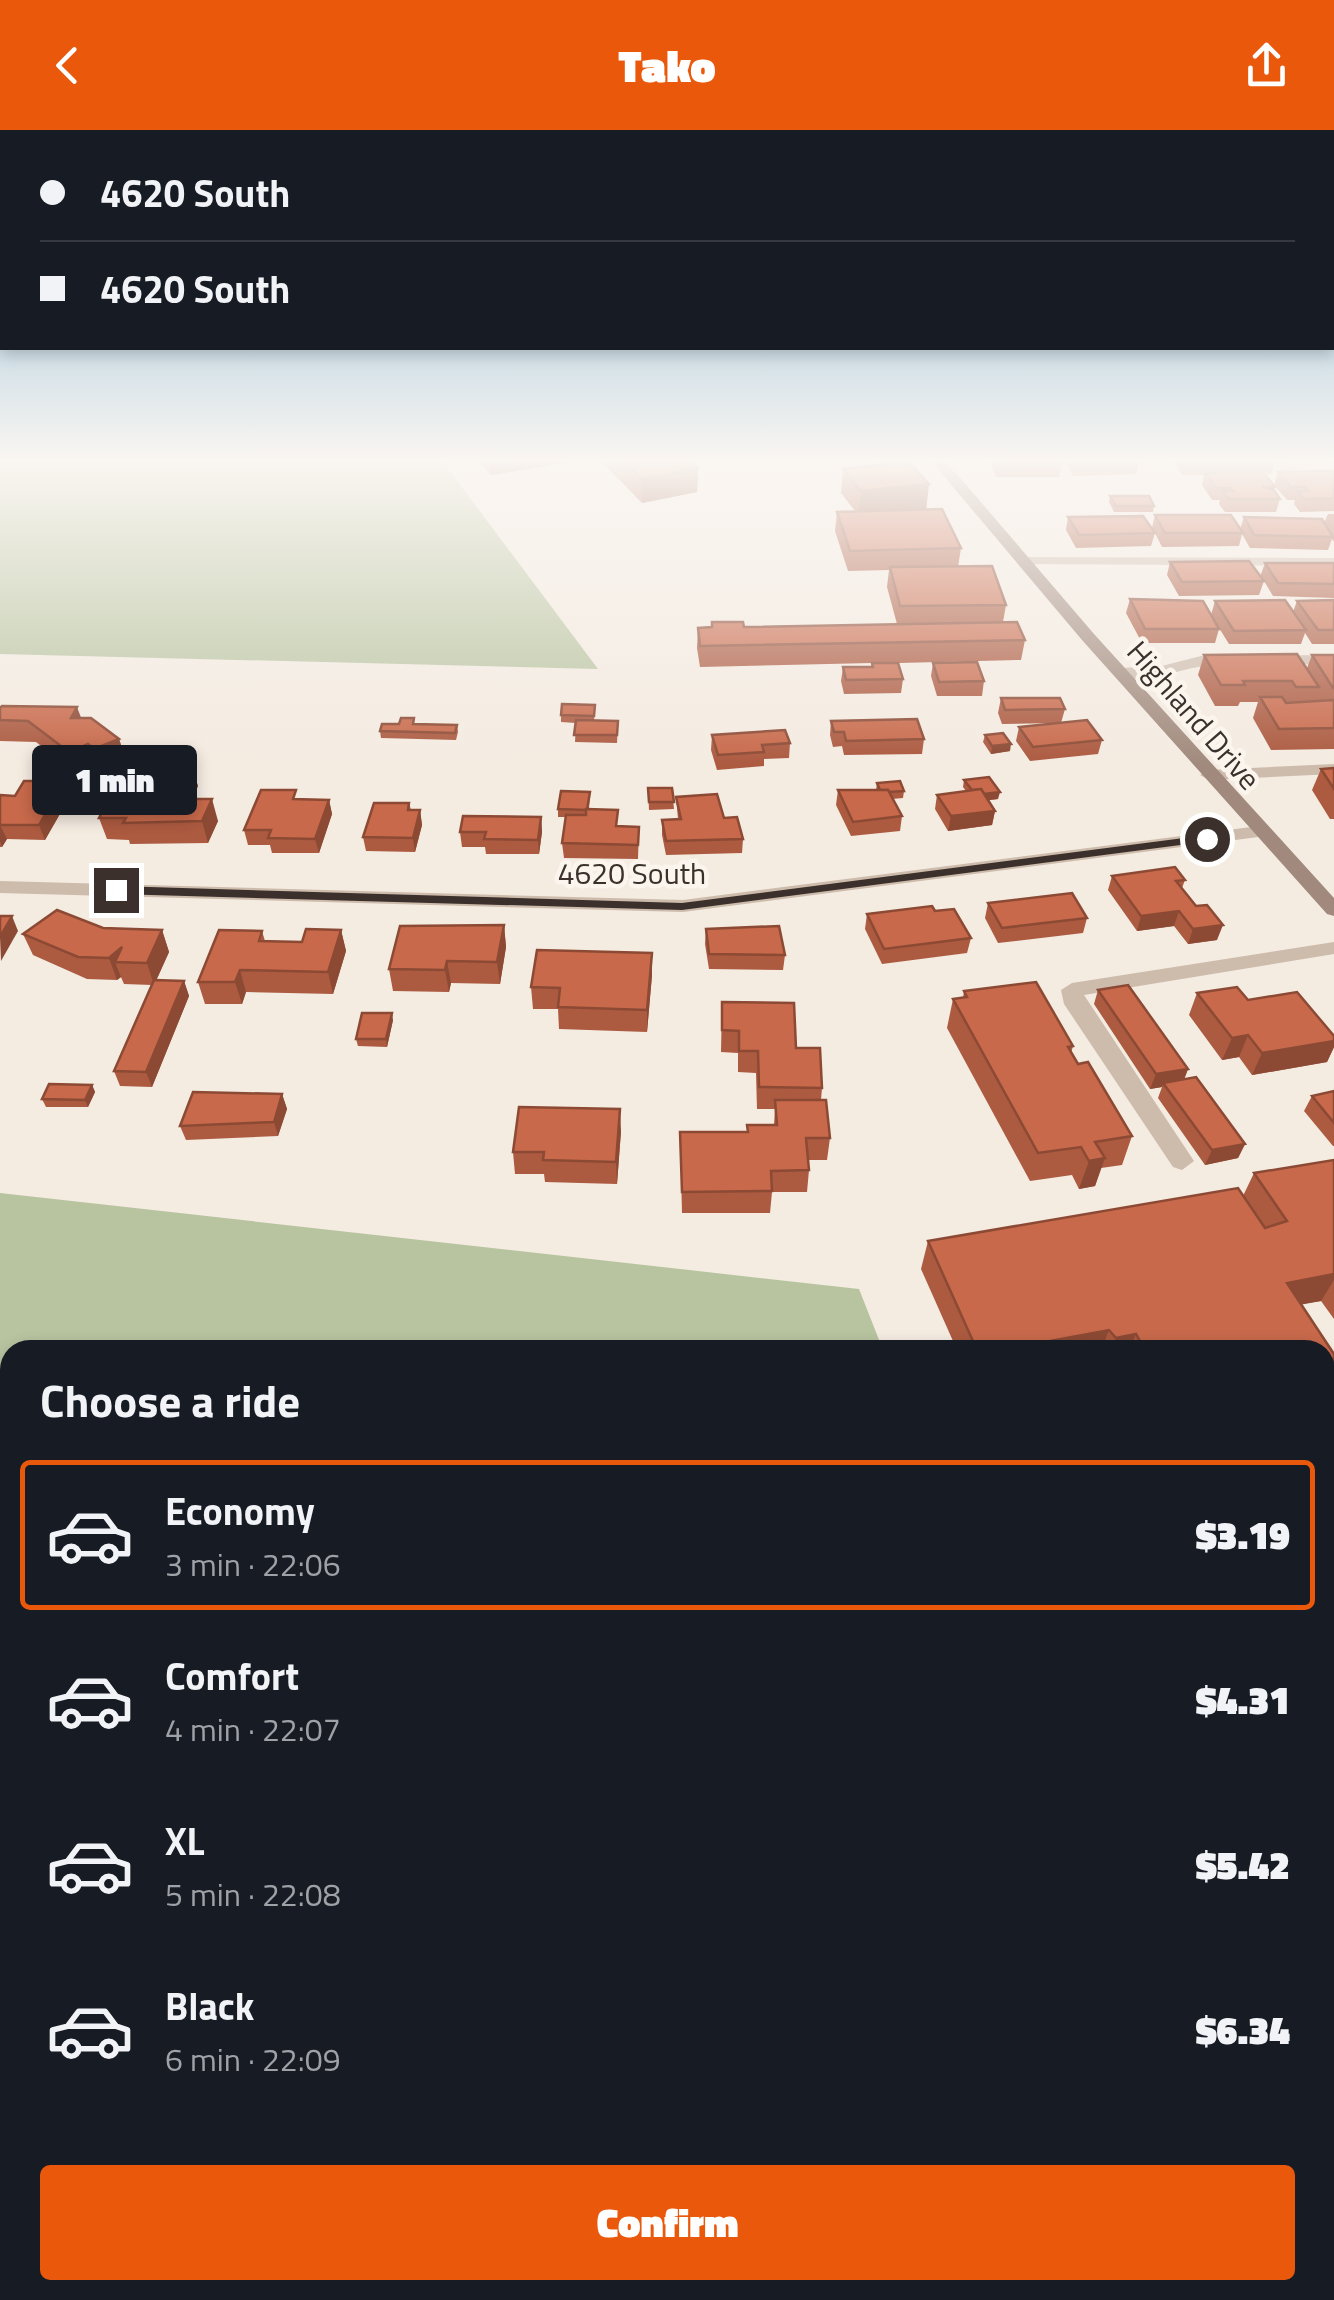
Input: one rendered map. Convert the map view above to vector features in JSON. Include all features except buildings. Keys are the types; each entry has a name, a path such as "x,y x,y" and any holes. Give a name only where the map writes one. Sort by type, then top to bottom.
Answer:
{"main road":[{"name":"Highland Drive","path":"1026,563 1259,832 1334,910"}],"street":[{"path":"1121,673 1162,671 1201,661 1334,660"},
{"path":"1209,775 1334,769"},
{"name":"4620 South","path":"0,886 682,906 1259,832"},
{"path":"1182,1161 1075,1004 1072,990 1334,948"}],"green space":[{"path":"0,563 519,563 598,669 0,654"},
{"path":"0,1193 859,1289 879,1340 0,1340"}],"route":[{"path":"116,890 682,906 1207,839"}]}
